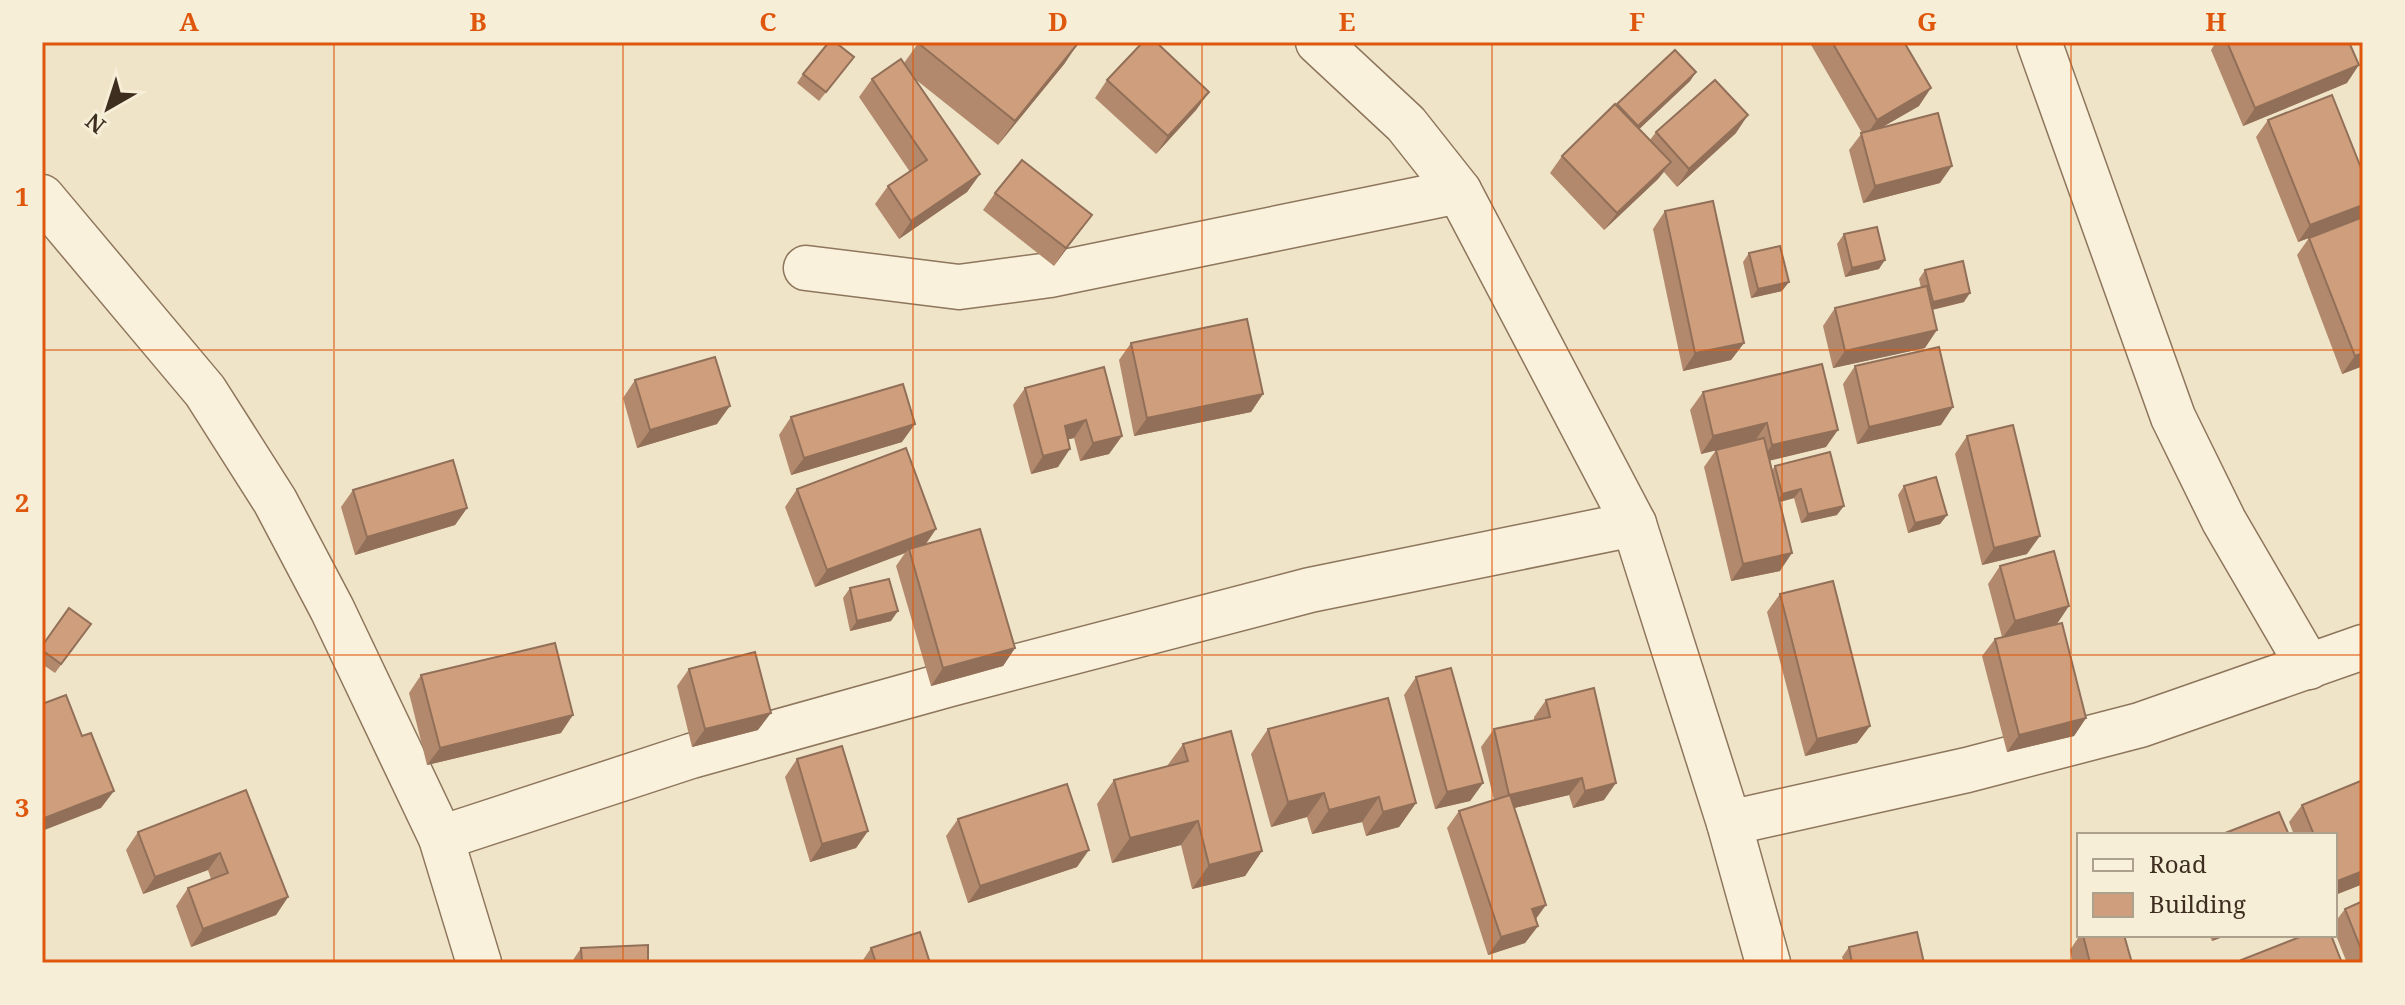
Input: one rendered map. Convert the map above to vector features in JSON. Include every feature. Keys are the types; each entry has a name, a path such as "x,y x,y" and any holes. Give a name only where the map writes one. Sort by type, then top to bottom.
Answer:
{"street":[{"path":"1318,42 1406,124 1459,191 1634,524 1729,823 1768,963"},
{"path":"2039,42 2173,417 2224,521 2309,667"},
{"path":"806,268 959,287 1065,272 1459,191"},
{"path":"42,197 205,391 275,501 332,609 441,838 479,963"},
{"path":"441,838 691,756 980,676 1310,590 1634,524"},
{"path":"1729,823 1967,770 2140,725 2363,647"}],"building":[{"path":"829,42 835,42 854,57 826,92 803,74"},
{"path":"919,42 1079,42 1015,121"},
{"path":"1143,42 1156,42 1209,92 1168,136 1107,80"},
{"path":"1832,42 1904,42 1931,88 1877,120"},
{"path":"2227,42 2349,42 2359,65 2255,108"},
{"path":"1675,50 1696,72 1638,126 1617,104"},
{"path":"901,59 980,174 911,221 888,186 927,160 872,79"},
{"path":"1715,80 1748,115 1689,169 1656,132"},
{"path":"2332,95 2363,173 2363,205 2310,225 2268,120"},
{"path":"1615,104 1671,162 1617,213 1562,156"},
{"path":"1938,113 1952,166 1875,186 1861,133"},
{"path":"1022,160 1092,215 1066,248 995,193"},
{"path":"1713,201 1744,343 1695,353 1665,211"},
{"path":"2363,217 2363,353 2355,356 2309,238"},
{"path":"1877,227 1885,260 1852,268 1844,234"},
{"path":"1780,246 1789,282 1758,289 1749,253"},
{"path":"1963,261 1970,293 1933,302 1925,270"},
{"path":"1927,286 1937,330 1845,351 1835,308"},
{"path":"1247,319 1263,394 1147,418 1131,343"},
{"path":"1939,347 1953,407 1869,427 1855,366"},
{"path":"715,357 730,406 650,430 635,380"},
{"path":"1822,364 1838,430 1772,445 1767,423 1713,436 1703,392"},
{"path":"1104,367 1122,436 1093,443 1086,420 1065,426 1070,449 1043,456 1025,388"},
{"path":"903,384 915,424 804,458 791,417"},
{"path":"2013,425 2040,536 1994,548 1967,436"},
{"path":"1764,438 1792,553 1743,564 1716,450"},
{"path":"906,448 936,529 827,570 797,489"},
{"path":"1830,452 1844,506 1808,514 1801,489 1782,494 1775,466"},
{"path":"453,460 467,508 367,537 353,490"},
{"path":"1936,477 1947,515 1915,523 1904,486"},
{"path":"980,529 1015,648 943,668 909,549"},
{"path":"2054,551 2069,606 2015,621 2000,566"},
{"path":"889,579 898,611 857,621 850,588"},
{"path":"1833,581 1870,726 1817,739 1780,594"},
{"path":"69,608 91,624 61,664 42,650 42,646"},
{"path":"2062,623 2086,718 2019,735 1995,639"},
{"path":"555,643 573,715 440,748 421,675"},
{"path":"755,652 771,713 705,729 689,669"},
{"path":"1451,668 1483,783 1447,792 1416,677"},
{"path":"1594,688 1616,783 1585,791 1582,778 1509,795 1494,729 1550,717 1546,700"},
{"path":"66,695 82,736 91,733 114,791 42,819 42,704"},
{"path":"1388,698 1416,803 1383,812 1379,797 1329,810 1324,793 1288,802 1268,729"},
{"path":"1231,731 1262,851 1209,865 1198,821 1130,838 1114,780 1188,761 1183,744"},
{"path":"842,746 868,831 822,844 797,759"},
{"path":"2363,780 2363,871 2337,881 2337,833 2313,833 2302,805"},
{"path":"1067,784 1089,850 980,886 958,819"},
{"path":"246,790 288,897 203,929 188,888 228,873 220,853 155,877 138,832"},
{"path":"1510,795 1546,905 1532,909 1538,926 1501,937 1459,811"},
{"path":"2279,812 2288,833 2225,833"},
{"path":"2363,901 2363,954 2345,909"},
{"path":"920,932 930,963 876,963 871,948"},
{"path":"1917,932 1924,963 1852,963 1849,947"},
{"path":"2084,937 2125,937 2132,963 2090,963"},
{"path":"2300,937 2332,937 2342,963 2242,963 2241,960"},
{"path":"648,945 648,963 582,963 581,948"}]}
